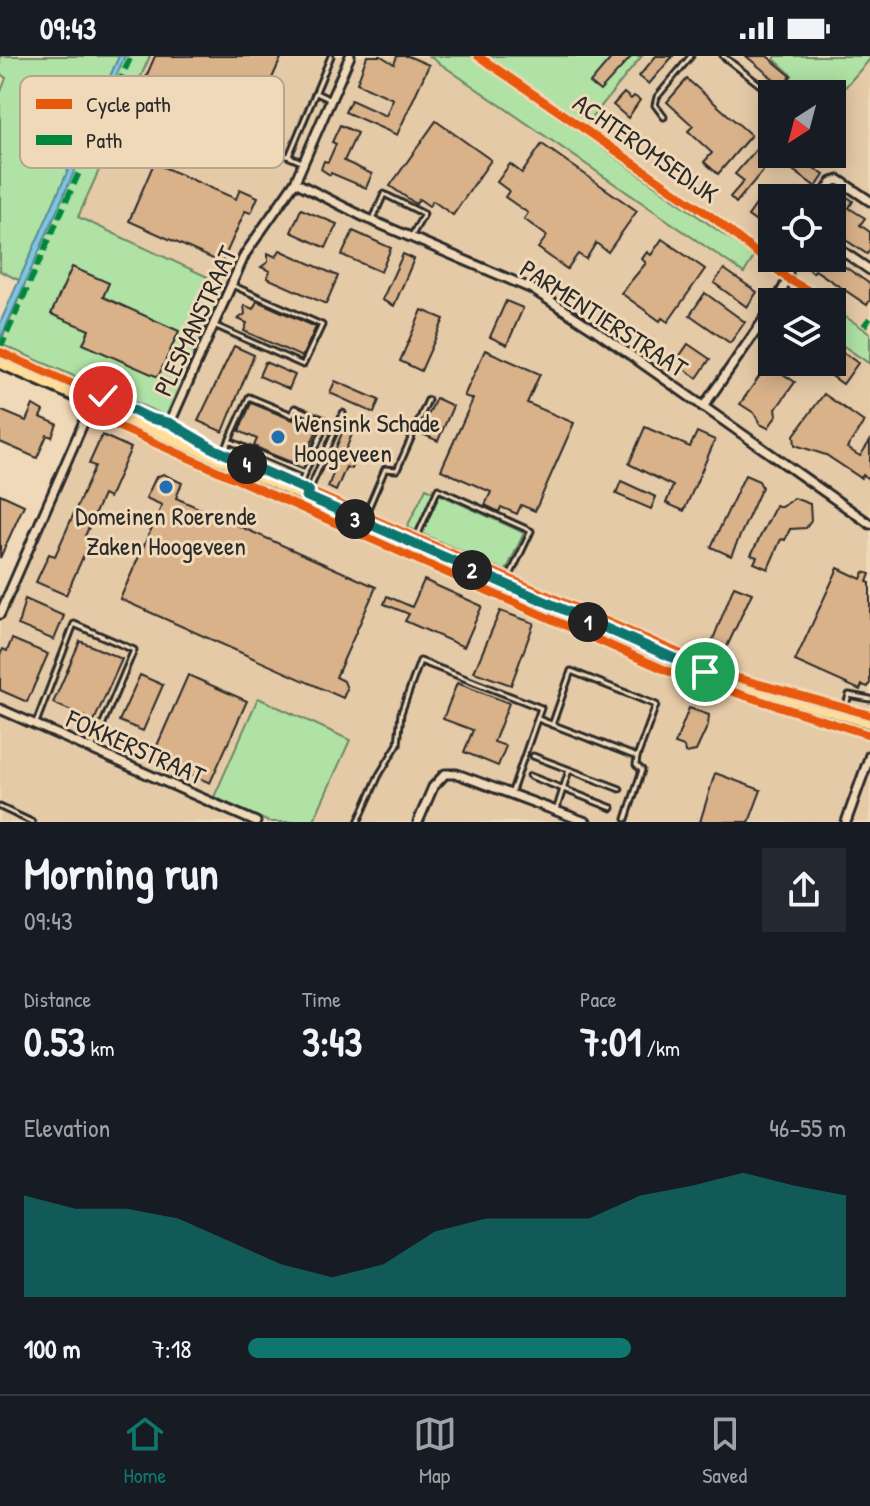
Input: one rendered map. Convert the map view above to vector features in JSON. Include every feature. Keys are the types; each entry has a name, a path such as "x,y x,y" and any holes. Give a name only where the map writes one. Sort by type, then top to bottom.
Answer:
{"main road":[{"path":"0,362 705,672 870,722"}],"street":[{"name":"PLESMANSTRAAT","path":"165,434 245,254 295,182 350,56"},
{"name":"PARMENTIERSTRAAT","path":"295,182 372,221 532,289 870,524"},
{"path":"846,185 870,201"},
{"path":"846,254 870,270"},
{"path":"703,407 758,328"},
{"path":"0,614 92,403"},
{"name":"FOKKERSTRAAT","path":"0,709 256,822"},
{"path":"846,822 870,755"},
{"path":"418,822 433,787 445,774 457,774 586,822"}],"lane":[{"path":"289,156 331,56"},
{"path":"664,117 655,105 657,97 691,56"},
{"path":"723,56 758,83"},
{"path":"315,93 331,100"},
{"path":"284,154 304,163"},
{"path":"372,221 384,194 424,214 411,237"},
{"path":"212,324 303,365 316,338 322,325 231,284"},
{"path":"221,459 249,397 292,415 295,408 327,421 305,473 302,495"},
{"path":"362,522 385,469 397,470 428,400"},
{"path":"302,495 343,413"},
{"path":"229,441 305,473"},
{"path":"414,545 438,489 531,531 506,585"},
{"path":"35,724 74,624 134,650 92,749"},
{"path":"358,822 379,775 398,744 401,713 420,661 541,708 511,794"},
{"path":"552,725 571,671 656,705 637,757 636,765 642,770 626,819"},
{"path":"842,714 849,695 870,699"},
{"path":"538,719 637,757"},
{"path":"533,756 620,789"},
{"path":"556,811 569,770"},
{"path":"530,776 612,808"},
{"path":"0,807 32,822"}],"shaded area":[{"path":"148,56 870,56 870,822 0,822 0,599 160,254 74,218 97,168 284,168 284,76 139,76"}],"green space":[{"path":"0,56 150,56 141,76 20,76 20,168 100,168 78,217 225,285 166,416 0,344 25,283 0,271 0,94 6,78 0,74"},
{"path":"429,56 473,56 754,257 744,273"},
{"path":"486,56 642,56 585,126"},
{"path":"776,56 870,56 846,86 846,80 788,80 792,75 774,59"},
{"path":"846,317 870,333 870,364 846,348"},
{"path":"426,488 524,533 506,571 407,527"},
{"path":"258,698 350,740 313,822 269,822 214,797"}],"water":[{"path":"119,56 125,56 116,76 110,76"},
{"path":"69,168 76,168 0,340 0,323"}],"building":[{"path":"155,56 282,56 273,76 146,76"},
{"path":"367,56 381,56 394,64 397,56 408,56 429,65 397,135 345,112 351,100 386,116 393,99 357,83"},
{"path":"613,56 632,56 600,91 590,83"},
{"path":"656,56 673,56 649,84 639,76"},
{"path":"746,56 767,56 791,76 787,80 775,80"},
{"path":"687,79 751,135 718,174 704,162 712,153 688,131 693,126 667,102"},
{"path":"624,93 631,99 634,96 640,100 628,118 613,105"},
{"path":"436,121 491,160 453,215 433,201 429,206 419,199 416,204 390,186"},
{"path":"340,125 357,133 344,161 372,174 366,188 321,169 324,161 328,162 336,144 332,142"},
{"path":"542,144 637,211 608,252 596,243 586,259 578,254 567,269 538,248 547,236 524,219 528,213 505,197 509,191 497,182 510,164 522,173"},
{"path":"758,147 758,168 765,168 736,203 730,197 744,181 735,174"},
{"path":"152,168 165,168 236,199 240,189 258,197 251,213 245,211 222,263 129,221"},
{"path":"790,168 814,168 824,175 818,184 812,184"},
{"path":"846,196 853,201 849,208 865,218 860,225 870,232 867,254 846,240"},
{"path":"758,202 758,223 748,216"},
{"path":"301,209 337,224 326,248 291,232"},
{"path":"353,231 391,248 381,272 342,255"},
{"path":"662,239 705,269 668,322 662,318 660,321 621,293 646,263 642,259 647,252 651,255"},
{"path":"280,250 338,276 326,304 267,278 270,271 261,267 268,262 268,253 276,257"},
{"path":"403,254 414,259 394,306 382,300"},
{"path":"72,267 109,283 103,297 179,331 158,377 83,344 89,330 51,314"},
{"path":"846,268 870,284 870,300 867,305 818,272 846,272"},
{"path":"724,269 757,292 747,307 714,283"},
{"path":"705,293 745,322 730,343 690,315"},
{"path":"257,301 316,327 302,357 244,331 247,323 238,319 245,314 244,305 253,309"},
{"path":"506,301 523,308 507,345 490,337"},
{"path":"422,310 444,319 421,371 400,361"},
{"path":"688,344 710,359 697,378 681,367 685,361 679,357"},
{"path":"234,346 254,355 223,432 198,421"},
{"path":"485,350 540,374 527,403 574,423 535,511 521,505 517,514 501,507 499,512 485,505 491,492 441,470 473,399 464,396"},
{"path":"846,355 858,363 843,384 832,376 846,376"},
{"path":"265,362 295,375 289,389 259,376"},
{"path":"760,376 786,376 795,382 776,409 777,415 768,428 740,404"},
{"path":"335,381 379,400 374,413 330,393"},
{"path":"824,394 864,422 847,448 860,456 870,441 870,480 863,475 861,478 826,455 795,445 794,435"},
{"path":"436,398 453,406 438,441 420,433"},
{"path":"251,403 293,420 297,414 320,423 304,460 299,457 296,464 271,454 254,446 257,439 239,431"},
{"path":"33,405 43,411 40,417 57,424 52,437 47,435 37,458 0,442 0,410 26,421"},
{"path":"645,427 690,447 697,432 715,440 684,511 666,503 673,486 629,464"},
{"path":"344,428 352,434 343,457 354,461 351,469 346,467 336,491 328,487 337,463 331,460"},
{"path":"102,435 131,448 109,498 103,495 85,536 91,539 66,595 36,582 49,554 55,556 95,466 89,464"},
{"path":"163,474 182,483 176,498 376,587 336,677 344,681 347,689 343,698 120,599 162,505 146,498 156,477"},
{"path":"745,475 759,481 762,487 731,556 711,547"},
{"path":"621,481 656,497 651,509 616,494"},
{"path":"0,494 24,505 0,558"},
{"path":"794,498 810,504 811,521 806,528 790,529 785,540 781,539 768,569 754,563 757,557 751,555 776,505 781,507"},
{"path":"838,568 861,579 864,572 870,574 867,582 870,583 870,683 868,687 862,685 860,690 795,661"},
{"path":"424,580 482,606 464,647 405,621 409,614 384,604 387,596 412,607"},
{"path":"734,586 752,593 724,653 710,647"},
{"path":"25,599 64,616 54,640 18,625"},
{"path":"500,611 534,623 511,685 474,672"},
{"path":"12,639 48,654 27,702 0,690 0,655 3,649 7,651"},
{"path":"80,641 122,659 94,721 53,703"},
{"path":"140,675 163,685 143,731 119,721"},
{"path":"188,675 247,701 210,783 152,757"},
{"path":"457,683 509,703 494,742 506,746 498,766 464,752 473,730 443,719"},
{"path":"689,708 709,715 708,725 696,751 685,753 684,747 675,744"},
{"path":"715,773 761,790 749,822 700,822"}],"marked path":[{"path":"122,76 131,56"},
{"path":"0,349 81,168"},
{"path":"864,326 870,318"}],"cycle path":[{"name":"ACHTEROMSEDIJK","path":"478,56 715,219 788,279 804,288"},
{"path":"0,352 149,418 170,423 214,449 731,676 870,715"},
{"path":"88,413 670,672 870,735"}],"place":[{"name":"Wensink Schade Hoogeveen","path":"278,437"},
{"name":"Domeinen Roerende Zaken Hoogeveen","path":"166,487"}],"route":[{"path":"103,396 149,418 170,423 214,449 309,491 306,496 705,672"}]}
